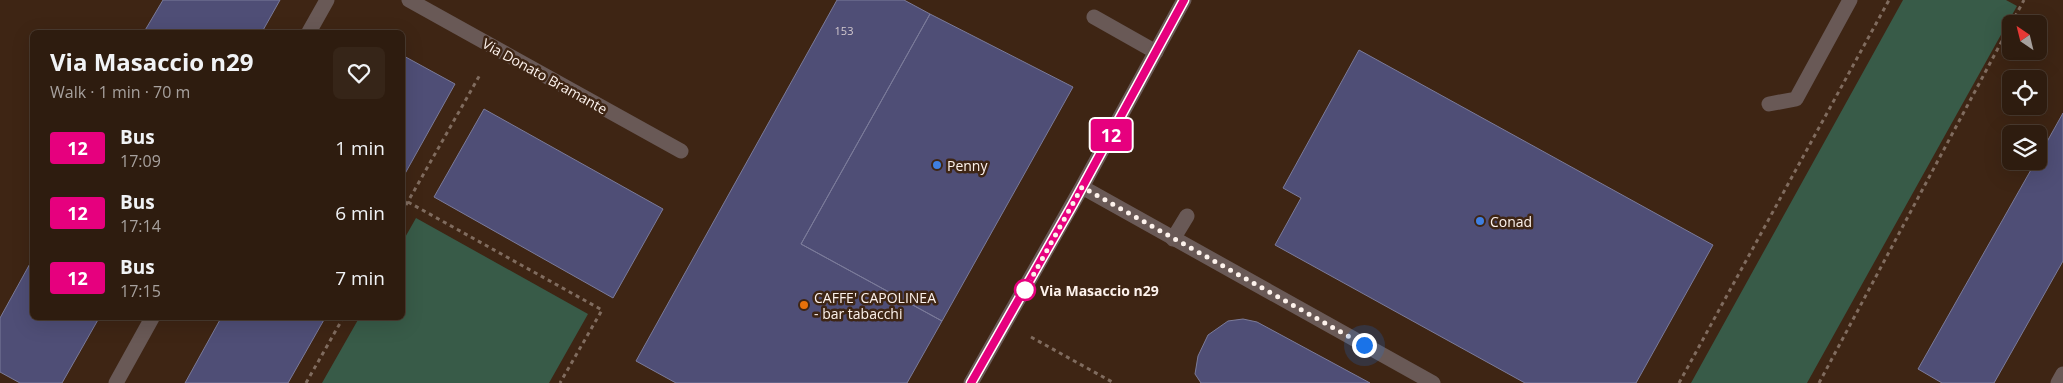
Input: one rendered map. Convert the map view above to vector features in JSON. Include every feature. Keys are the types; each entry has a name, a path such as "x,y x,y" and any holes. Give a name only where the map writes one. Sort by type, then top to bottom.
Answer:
{"street":[{"path":"310,30 327,0"},
{"name":"Via Donato Bramante","path":"409,0 681,151"},
{"path":"971,383 1082,187 1184,0"},
{"path":"1769,104 1796,98 1850,0"},
{"path":"1094,17 1156,52"},
{"path":"1082,187 1433,383"},
{"path":"1173,239 1187,216"},
{"path":"116,383 151,320"},
{"path":"2058,383 2063,374"}],"path":[{"path":"1679,383 1890,0"},
{"path":"2016,15 2024,0"},
{"path":"1819,383 2002,41"},
{"path":"405,207 495,48"},
{"path":"408,202 602,310 560,383"},
{"path":"306,383 342,320"},
{"path":"1006,323 1114,383"}],"green space":[{"path":"1903,0 2006,0 2017,6 2012,15 2002,15 2002,33 1807,383 1691,383"},
{"path":"416,218 588,314 549,383 322,383 358,320 405,320 405,237"}],"building":[{"path":"163,0 280,0 263,30 145,30"},
{"path":"837,0 904,0 930,14 801,244 942,321 907,383 676,383 636,361"},
{"name":"Penny","path":"930,14 1073,87 942,321 801,244"},
{"name":"Conad","path":"1359,50 1713,245 1636,383 1525,383 1275,245 1301,198 1283,188"},
{"path":"405,57 455,84 405,174"},
{"path":"484,109 663,209 613,298 434,197"},
{"path":"2063,113 2063,261 1994,383 1942,383 1918,369 2031,170 2047,170 2047,142"},
{"path":"30,264 30,320 98,320 62,383 20,383 0,372 0,318"},
{"path":"1243,319 1257,322 1370,383 1201,383 1195,374 1198,356 1208,335 1228,321"},
{"path":"220,320 324,320 288,383 185,383"}],"bus line":[{"name":"12","path":"971,383 1073,204 1184,0"}],"place":[{"name":"Penny","path":"937,165"},
{"name":"Conad","path":"1480,221"},
{"name":"Via Masaccio n29","path":"1025,290"},
{"name":"CAFFE' CAPOLINEA - bar tabacchi","path":"804,305"}],"route":[{"path":"1025,290 1082,187 1364,345"}]}
